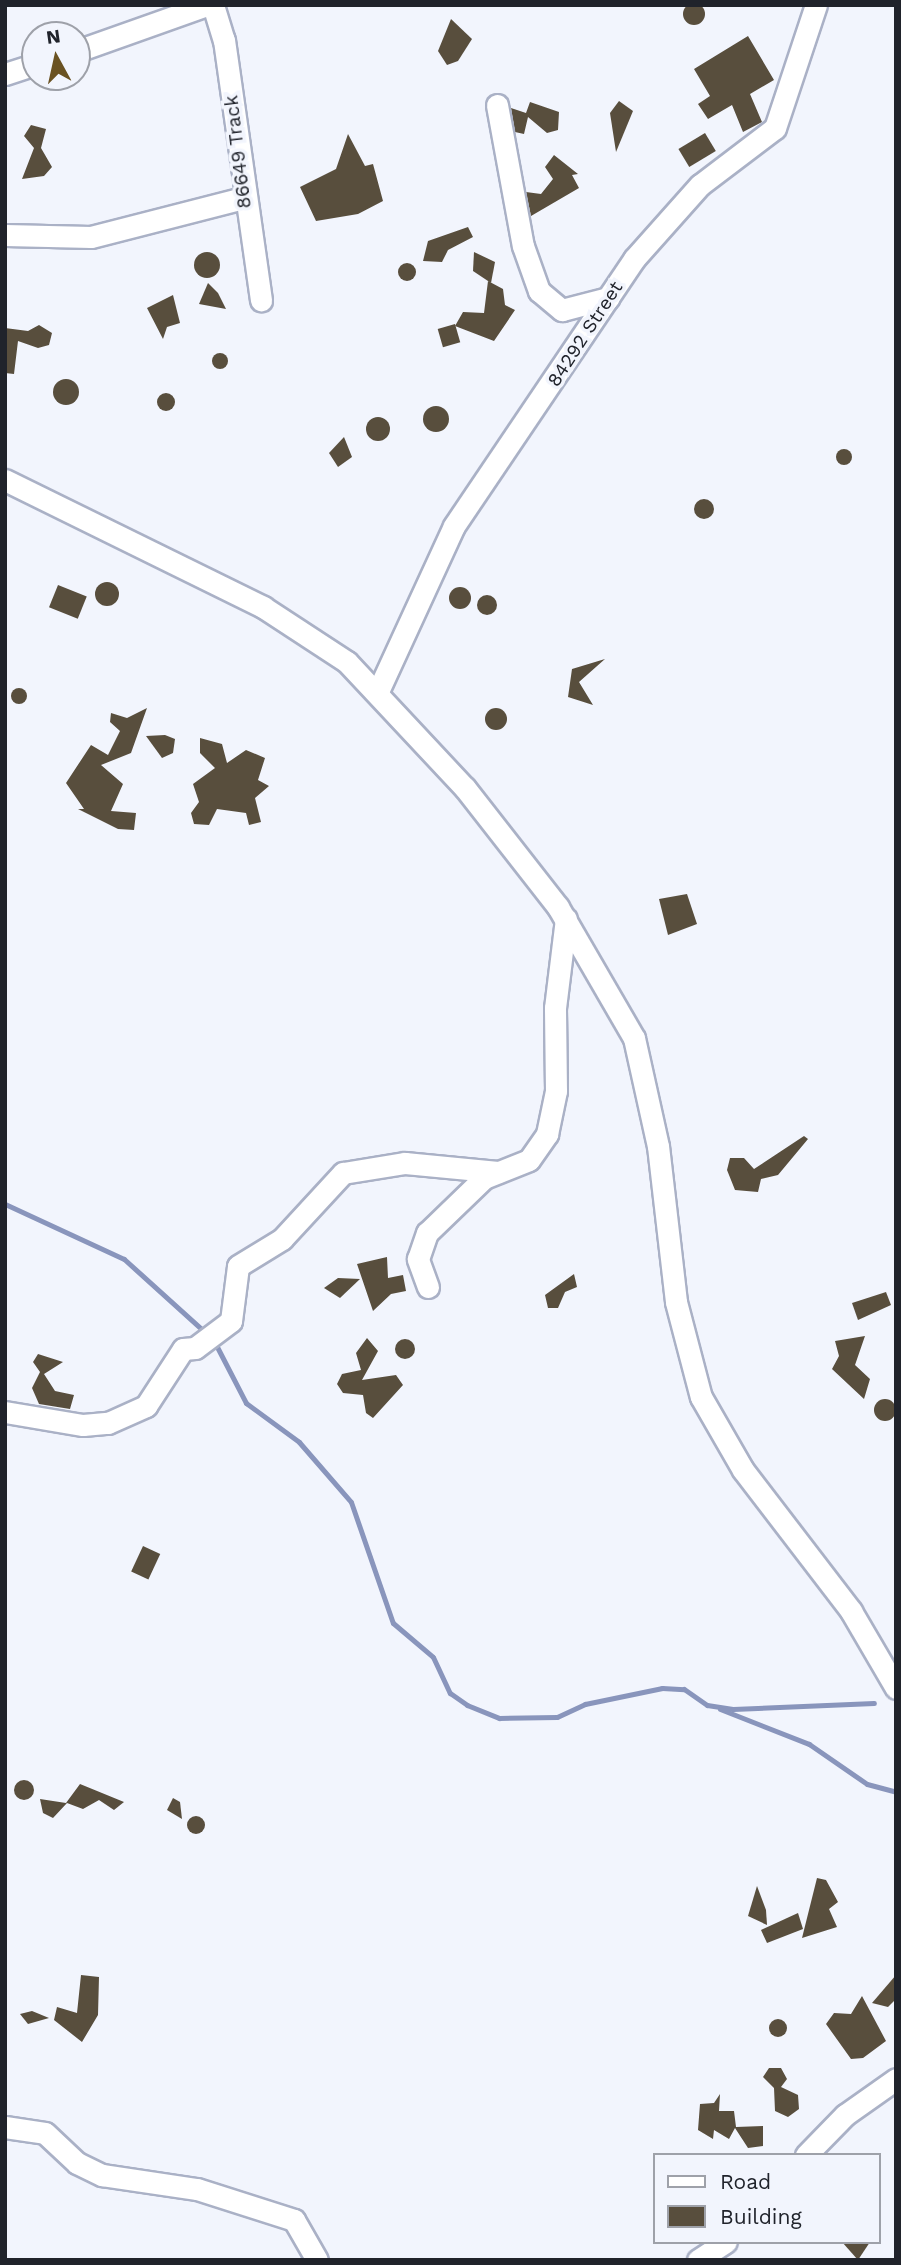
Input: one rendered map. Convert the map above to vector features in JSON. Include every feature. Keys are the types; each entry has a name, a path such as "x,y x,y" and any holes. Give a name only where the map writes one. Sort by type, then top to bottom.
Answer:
{"street":[{"path":"91,46 207,5"},
{"name":"86649 Track","path":"213,5 224,40 243,198 261,300"},
{"name":"84292 Street","path":"379,689 454,526 634,259 700,186 775,128 816,5"},
{"path":"497,105 523,246 538,291 562,310 608,298"},
{"path":"5,235 91,237 243,198"},
{"path":"5,481 263,607 379,689 566,919 614,996 644,1073 676,1302 701,1397 743,1470 851,1611 896,1688"},
{"path":"428,1287 418,1259 426,1233 467,1190 498,1172 529,1160 553,1114 555,1007 566,919"},
{"path":"5,1412 83,1425 108,1423 146,1406 183,1349 231,1321 238,1266 282,1239 343,1173 405,1163 498,1172"},
{"path":"808,2153 845,2115 896,2079"},
{"path":"5,2127 38,2130 102,2175 198,2189 294,2220 317,2260"},
{"path":"698,2260 723,2244"}],"building":[{"path":"694,3 704,10 705,14 698,24 694,25 684,18 683,14 690,4"},
{"path":"451,19 472,39 458,61 447,65 438,51"},
{"path":"748,36 774,80 750,94 762,122 743,132 732,105 708,119 698,104 710,96 694,69"},
{"path":"619,101 633,111 616,152 610,113"},
{"path":"530,102 559,112 558,130 547,133 528,117 524,134 515,132 511,108 526,113"},
{"path":"31,125 46,129 41,148 52,167 44,176 22,179 34,148 24,136"},
{"path":"705,133 716,151 689,167 678,149"},
{"path":"348,134 365,166 373,164 383,201 358,214 316,221 300,187 336,169"},
{"path":"554,155 578,174 572,175 579,188 531,216 526,192 541,194 553,179 545,167"},
{"path":"468,227 473,237 448,250 442,262 423,261 428,241"},
{"path":"207,252 216,256 220,265 216,274 207,278 198,274 194,265 198,256"},
{"path":"474,252 495,262 491,283 473,271"},
{"path":"407,263 413,266 416,272 413,278 407,281 401,278 398,272 401,266"},
{"path":"488,281 503,289 505,305 515,310 494,341 455,326 463,312 484,313"},
{"path":"208,283 218,293 226,309 199,304"},
{"path":"173,295 180,323 167,327 163,339 147,308"},
{"path":"455,324 460,342 443,347 438,329"},
{"path":"39,325 52,333 49,345 38,348 18,341 14,374 5,373 5,328 28,331"},
{"path":"220,353 226,355 226,367 220,369 214,367 212,361 214,355"},
{"path":"66,379 75,383 79,392 75,401 66,405 57,401 53,392 57,383"},
{"path":"166,393 172,396 175,402 172,408 166,411 160,408 157,402 160,396"},
{"path":"436,406 445,410 449,419 445,428 436,432 427,428 423,419 427,410"},
{"path":"378,417 386,421 390,429 386,437 378,441 370,437 366,429 370,421"},
{"path":"344,437 352,457 338,467 329,453"},
{"path":"841,449 847,449 852,457 850,463 841,465 836,460 836,454"},
{"path":"704,499 711,502 714,509 711,516 704,519 697,516 694,509 697,502"},
{"path":"107,582 115,586 119,594 115,602 107,606 99,602 95,594 99,586"},
{"path":"58,585 87,597 78,619 49,607"},
{"path":"460,587 468,590 471,598 468,606 460,609 452,606 449,598 452,590"},
{"path":"487,595 494,598 497,605 494,612 487,615 480,612 477,605 480,598"},
{"path":"605,659 579,682 593,705 568,697 572,669"},
{"path":"16,688 22,688 27,696 25,702 16,704 11,699 11,693"},
{"path":"147,708 131,753 101,765 123,784 111,811 136,813 134,830 118,829 78,809 84,809 66,783 91,745 108,755 120,731 110,722 111,713 127,718"},
{"path":"496,708 504,711 507,719 504,727 496,730 488,727 485,719 488,711"},
{"path":"165,735 175,739 173,753 162,758 146,736"},
{"path":"200,738 222,744 227,763 246,750 265,758 258,780 269,786 255,798 261,822 249,825 246,813 217,809 209,825 194,824 191,813 199,802 193,784 215,768 200,753"},
{"path":"687,894 697,924 668,935 659,899"},
{"path":"804,1136 808,1139 778,1175 761,1179 758,1192 735,1190 727,1170 730,1158 744,1158 754,1169"},
{"path":"387,1257 388,1278 403,1275 406,1291 391,1294 373,1311 357,1264"},
{"path":"574,1274 577,1287 565,1292 558,1308 548,1308 545,1295"},
{"path":"338,1278 360,1279 340,1298 324,1288"},
{"path":"886,1292 891,1305 858,1320 852,1303"},
{"path":"865,1336 855,1365 870,1379 864,1399 832,1369 839,1356 835,1341"},
{"path":"367,1338 378,1351 362,1380 396,1375 403,1385 373,1418 366,1413 363,1395 343,1393 337,1384 342,1374 361,1370 356,1353"},
{"path":"401,1339 409,1339 415,1349 409,1359 401,1359 395,1353 395,1345"},
{"path":"38,1354 63,1362 44,1374 55,1391 74,1395 70,1409 39,1404 32,1388 40,1372 33,1362"},
{"path":"881,1399 889,1399 896,1406 896,1414 889,1421 881,1421 874,1414 874,1406"},
{"path":"143,1546 160,1554 148,1579 131,1571"},
{"path":"24,1780 31,1783 34,1790 31,1797 24,1800 17,1797 14,1790 17,1783"},
{"path":"80,1784 124,1802 114,1810 99,1800 83,1809 67,1803 53,1818 43,1813 40,1799 66,1803"},
{"path":"173,1798 180,1802 182,1819 167,1810"},
{"path":"192,1816 200,1816 205,1825 203,1832 192,1834 187,1829 187,1821"},
{"path":"817,1878 826,1880 838,1902 829,1909 837,1927 802,1938"},
{"path":"757,1886 766,1910 767,1925 748,1916"},
{"path":"798,1913 803,1929 767,1943 761,1930"},
{"path":"81,1975 99,1977 98,2015 82,2042 54,2020 57,2007 77,2013"},
{"path":"896,1975 896,1999 888,2007 872,2003"},
{"path":"862,1996 886,2041 863,2058 851,2059 826,2024 834,2013 851,2014"},
{"path":"32,2011 49,2018 28,2024 20,2014"},
{"path":"774,2019 782,2019 787,2028 785,2035 774,2037 769,2032 769,2024"},
{"path":"769,2068 781,2068 787,2079 781,2087 798,2095 799,2109 788,2117 775,2111 774,2088 763,2077"},
{"path":"720,2094 719,2111 734,2111 736,2127 763,2126 763,2146 748,2148 735,2128 729,2139 714,2130 713,2139 698,2130 700,2104 714,2103"},
{"path":"844,2244 869,2244 858,2260"}],"waterway":[{"path":"5,1204 124,1259 207,1334"},
{"path":"214,1341 246,1403 299,1442 351,1502 393,1623 433,1657 450,1693 467,1705 499,1718 557,1717 585,1704 662,1688 684,1689 707,1705 733,1709 874,1703"},
{"path":"720,1709 809,1744 867,1784 896,1792"}]}
